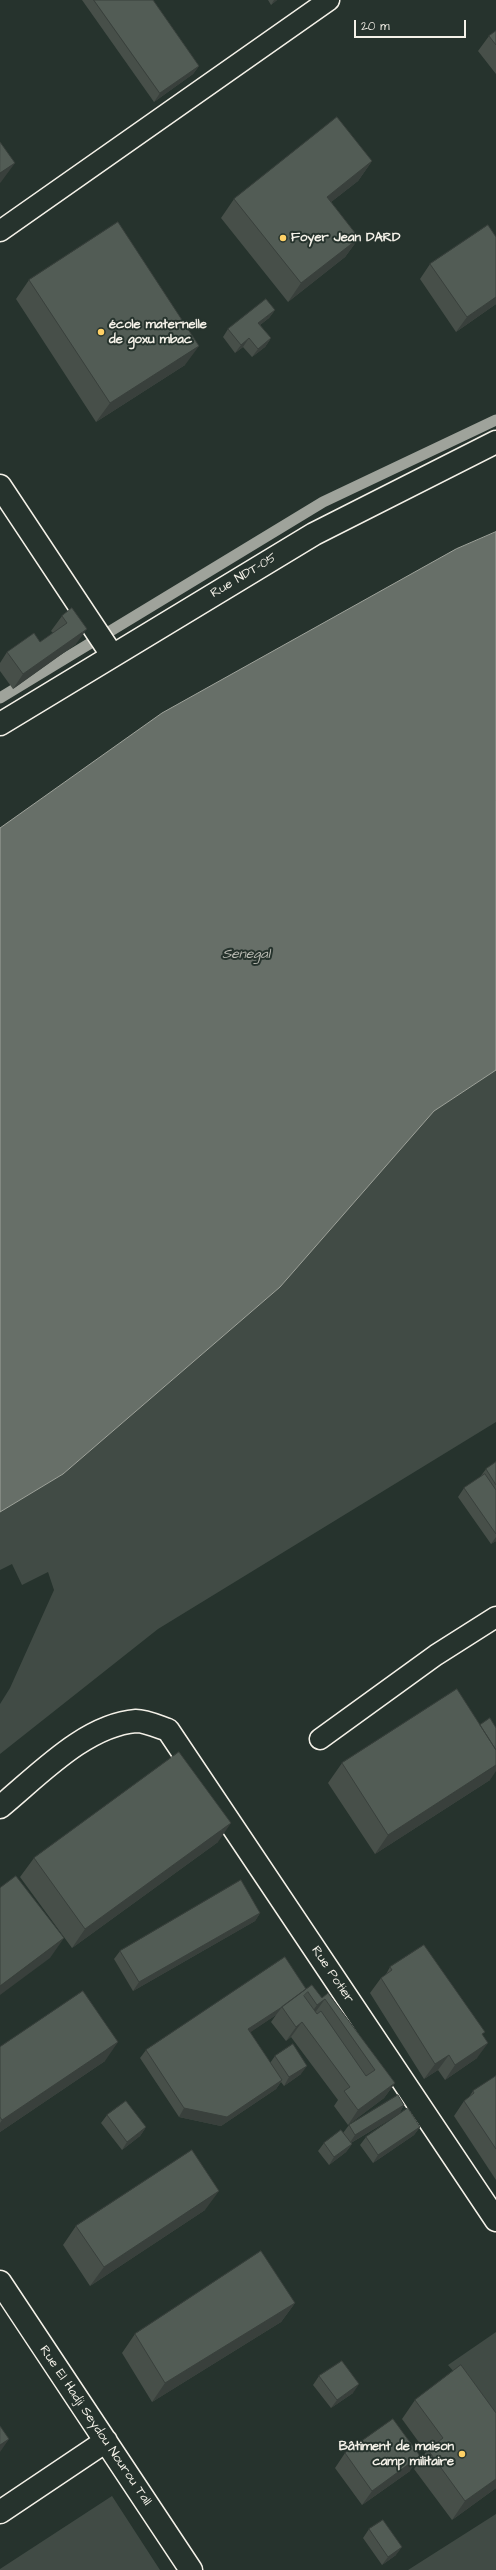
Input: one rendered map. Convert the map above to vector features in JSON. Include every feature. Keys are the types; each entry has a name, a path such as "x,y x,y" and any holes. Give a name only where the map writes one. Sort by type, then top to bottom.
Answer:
{"street":[{"name":"Rue NDT-05","path":"0,724 314,534 496,442"},
{"path":"0,486 112,655"},
{"name":"Rue Potier","path":"0,1807 88,1736 113,1726 137,1721 168,1730 496,2220"},
{"name":"Rue El Hadji Seydou Nourou Tall","path":"0,2282 191,2570"},
{"path":"0,2512 106,2441"}],"lane":[{"path":"0,231 329,0"},
{"path":"320,1739 436,1655 496,1617"}],"shaded area":[{"path":"496,1070 496,1422 158,1629 0,1754 0,1704 10,1688 54,1590 48,1572 22,1585 12,1564 0,1570 0,1512 63,1474 280,1287 434,1111"},
{"path":"496,2332 496,2420 448,2365"},
{"path":"112,2496 160,2570 0,2570 0,2569"},
{"path":"496,2514 496,2570 408,2570"}],"water":[{"name":"Senegal","path":"496,532 496,1070 434,1111 280,1287 63,1474 0,1512 0,828 162,713 456,549"}],"building":[{"path":"94,0 153,0 199,66 160,93"},
{"path":"496,31 496,45 489,36"},
{"name":"Foyer Jean DARD","path":"337,117 372,161 327,197 359,238 301,283 234,199"},
{"path":"0,142 15,163 0,173"},
{"name":"école maternelle de goxu mbac","path":"118,222 199,346 110,403 29,280"},
{"path":"488,225 496,237 496,297 467,317 430,264"},
{"path":"266,299 275,310 258,323 271,338 258,349 249,338 241,345 228,329"},
{"path":"72,608 87,629 23,674 7,652 34,633 40,642 67,623 62,616"},
{"path":"496,1462 496,1485 486,1469"},
{"path":"485,1474 496,1490 496,1534 464,1488"},
{"path":"457,1689 496,1750 496,1765 388,1835 342,1763"},
{"path":"490,1718 496,1728 496,1750 480,1725"},
{"path":"179,1752 231,1823 85,1929 34,1858"},
{"path":"16,1876 64,1938 0,1986 0,1888"},
{"path":"241,1880 260,1913 139,1982 120,1951"},
{"path":"424,1945 485,2032 482,2034 488,2043 455,2065 449,2055 435,2064 381,1978 392,1970 390,1967"},
{"path":"285,1957 306,1989 248,2029 282,2080 227,2117 184,2108 146,2050"},
{"path":"312,1985 322,1998 328,1993 395,2083 358,2110 344,2091 350,2087 302,2022 296,2027 282,2007","holes":["308,1992 317,2005 325,1999 375,2070 366,2076 321,2011 317,2014 304,1996"]},
{"path":"83,1991 118,2042 2,2120 0,2117 0,2047"},
{"path":"293,2044 307,2066 289,2077 275,2056"},
{"path":"496,2076 496,2149 464,2101 474,2093 473,2091"},
{"path":"398,2095 404,2105 355,2135 349,2125"},
{"path":"126,2101 146,2127 127,2142 107,2115"},
{"path":"408,2108 420,2127 378,2155 366,2137"},
{"path":"341,2130 352,2144 334,2157 324,2143"},
{"path":"192,2150 219,2191 104,2267 76,2226"},
{"path":"261,2251 295,2303 165,2383 135,2334"},
{"path":"342,2361 359,2384 337,2400 319,2376"},
{"name":"Bâtiment de maison camp militaire","path":"461,2365 496,2413 496,2479 465,2501 428,2450 443,2438 415,2400"},
{"name":"Bâtiment de maison camp militaire","path":"393,2419 420,2456 372,2491 345,2453"},
{"path":"0,2426 9,2439 0,2445"},
{"path":"383,2520 402,2547 388,2557 369,2529"}],"waterway":[{"path":"0,698 323,502 496,420"}],"place":[{"name":"Foyer Jean DARD","path":"283,238"},
{"name":"école maternelle de goxu mbac","path":"101,332"},
{"name":"Bâtiment de maison camp militaire","path":"462,2454"}]}
